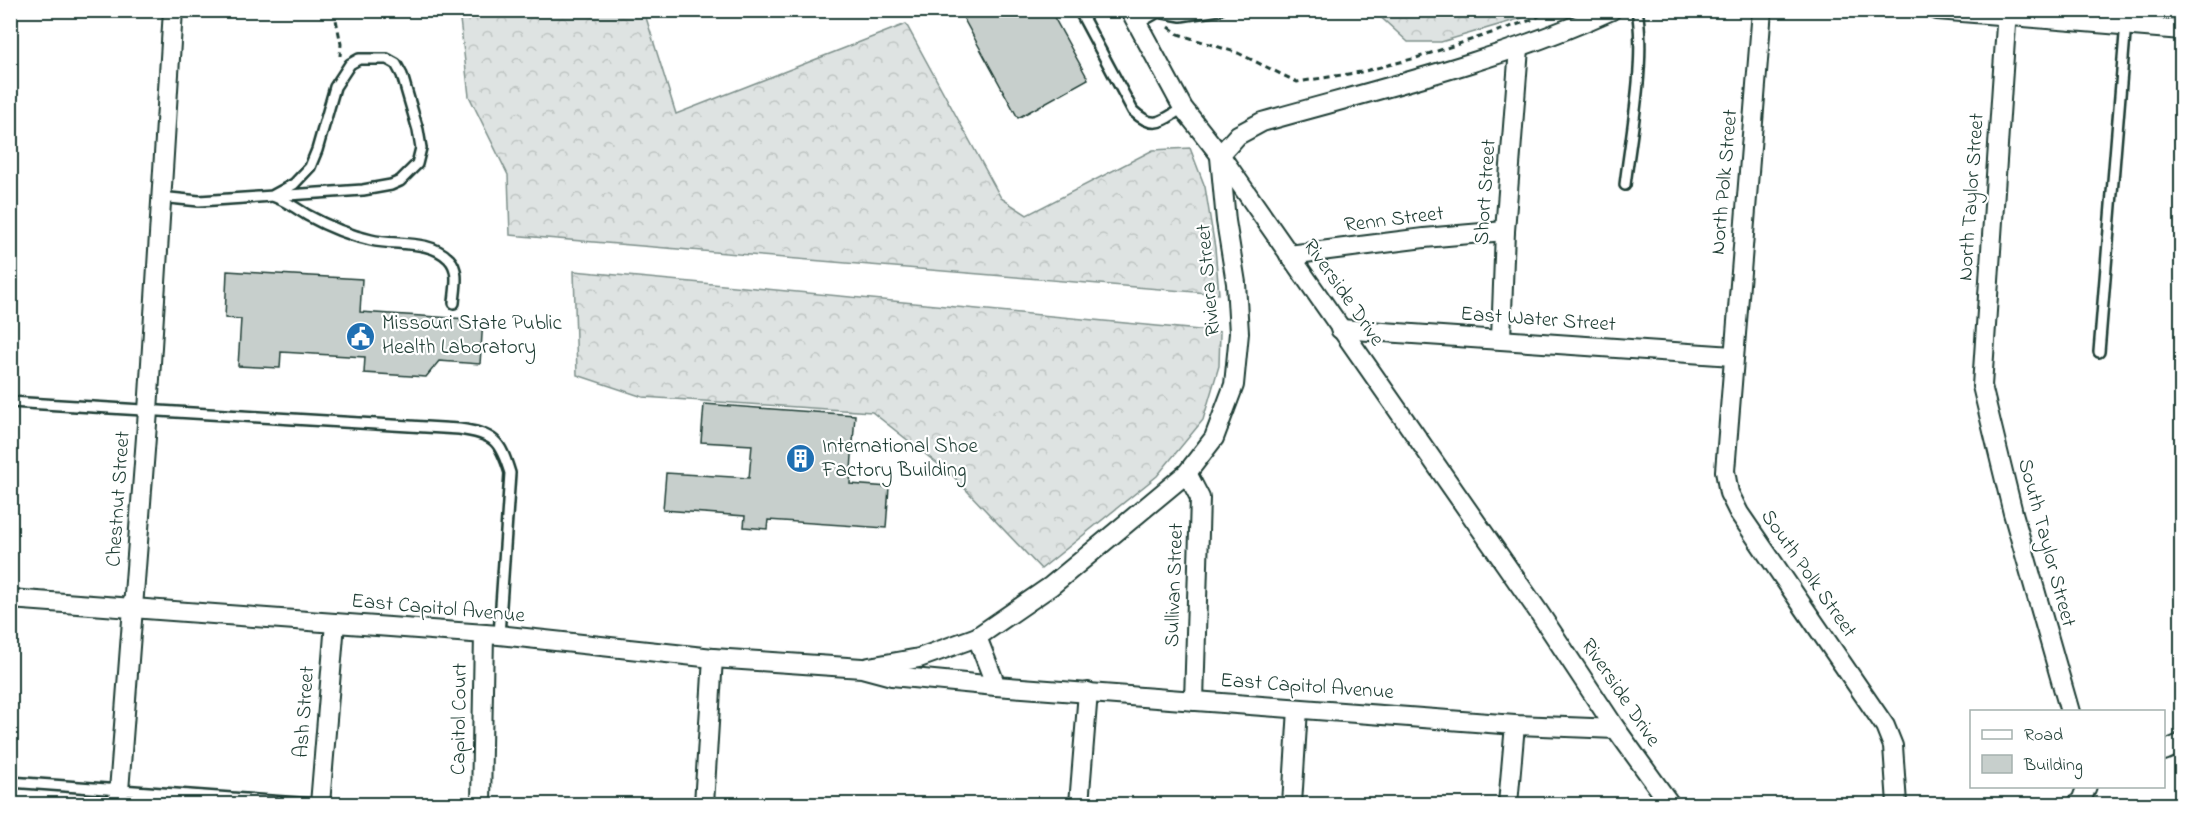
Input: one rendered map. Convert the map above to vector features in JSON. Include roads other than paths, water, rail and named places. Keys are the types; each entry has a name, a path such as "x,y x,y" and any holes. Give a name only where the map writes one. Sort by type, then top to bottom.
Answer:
{"street":[{"name":"Chestnut Street","path":"118,797 148,411 173,10"},
{"path":"1133,17 1183,108 1220,155 1238,135 1262,122 1519,48 1574,28 1612,10"},
{"name":"North Polk Street","path":"1733,356 1762,10"},
{"path":"1937,10 2126,18 2181,30"},
{"name":"North Taylor Street","path":"1982,386 2007,13"},
{"name":"Short Street","path":"1501,339 1519,48"},
{"name":"Riverside Drive","path":"1220,155 1538,610 1616,729 1670,804"},
{"name":"Riviera Street","path":"977,637 1051,586 1187,473 1214,438 1234,386 1239,333 1236,283 1226,220 1220,155"},
{"name":"Renn Street","path":"1289,255 1424,238 1506,231"},
{"name":"East Water Street","path":"1340,329 1385,334 1501,339 1733,356"},
{"name":"South Polk Street","path":"1733,356 1725,471 1729,494 1739,513 1885,726 1893,746 1897,804"},
{"name":"South Taylor Street","path":"1982,386 2013,513 2070,710"},
{"name":"Sullivan Street","path":"1187,473 1200,498 1194,701"},
{"name":"East Capitol Avenue","path":"10,599 492,635 713,658 862,669 892,676 996,686 1515,725 1616,729"},
{"name":"Ash Street","path":"320,804 334,623"},
{"name":"Capitol Court","path":"481,804 492,635"},
{"path":"977,637 996,686"},
{"name":"East Capitol Avenue","path":"862,669 919,658 977,637"},
{"path":"704,804 713,658"},
{"path":"1079,804 1088,692"},
{"path":"1292,804 1298,709"},
{"path":"1508,804 1515,725"},
{"path":"2165,750 2181,742"},
{"path":"2077,804 2081,801 2086,788"}],"lane":[{"path":"1079,10 1133,111 1144,122 1157,123 1183,108"},
{"path":"1133,17 1158,12 1181,16 1219,10"},
{"path":"1625,185 1638,79 1639,22 1637,10"},
{"path":"2099,352 2126,18"},
{"path":"160,197 199,201 363,190 391,185 407,176 420,157 420,139 402,75 396,64 387,59 354,60 346,68 335,87 310,167 294,184 272,196"},
{"path":"272,196 344,233 400,245 422,245 442,251 452,261 456,277 454,303"},
{"path":"10,402 459,429 477,431 494,438 504,454 510,473 492,635"},
{"path":"10,782 118,797 313,804"}],"place":[{"name":"Missouri State Public Health Laboratory","path":"361,336"},
{"name":"International Shoe Factory Building","path":"801,459"}]}
